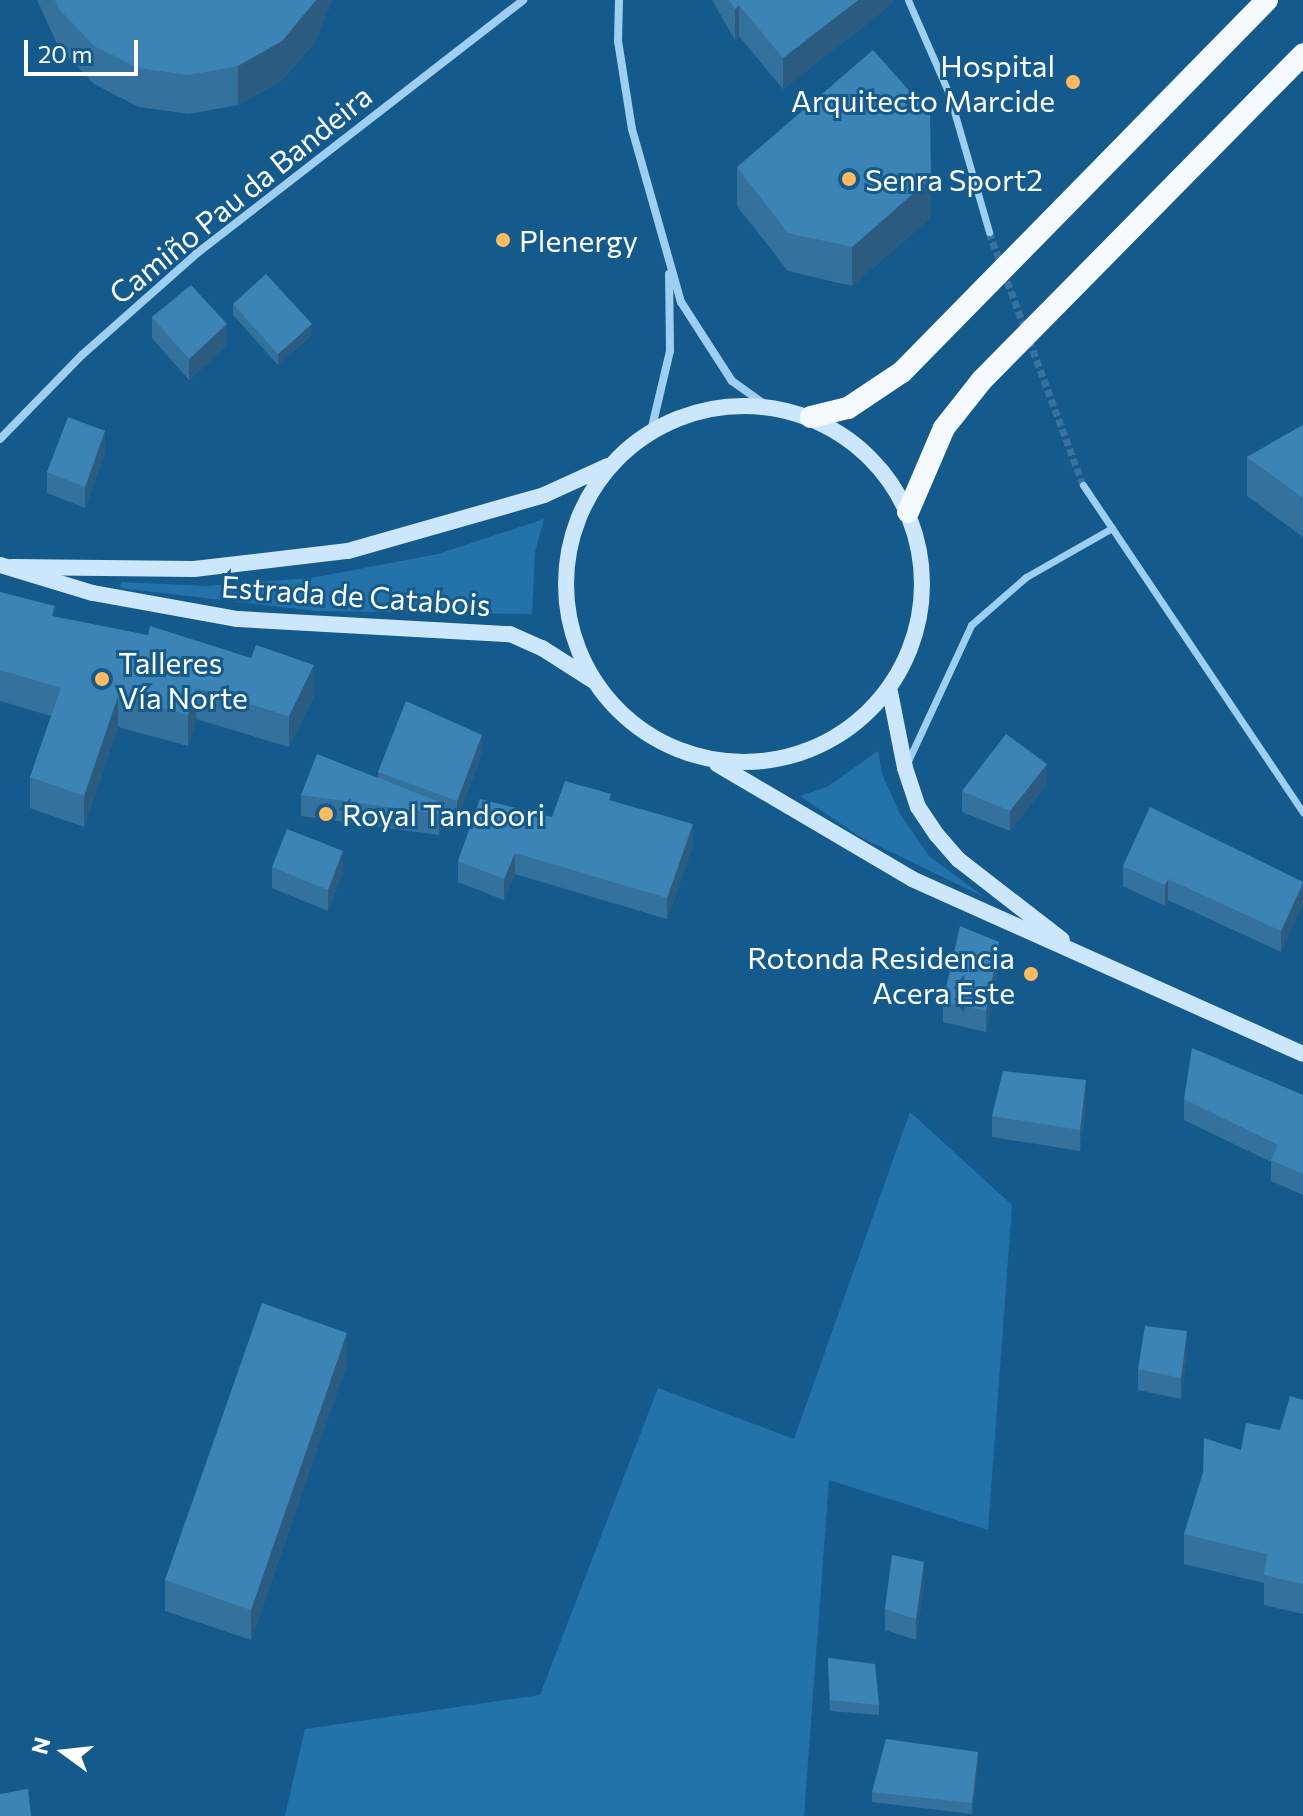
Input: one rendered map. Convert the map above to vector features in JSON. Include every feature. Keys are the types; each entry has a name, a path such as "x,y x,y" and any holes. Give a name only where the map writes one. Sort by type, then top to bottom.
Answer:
{"highway":[{"path":"811,417 848,408 902,372 1267,0"},
{"path":"908,512 944,428 982,380 1303,54"}],"main road":[{"name":"Estrada de Catabois","path":"593,681 572,635 565,584 572,534 593,487 613,463 652,427 709,408 767,406 811,417 868,455 908,512 919,549 922,589 911,646 890,692 848,730 806,752 760,763 713,761"},
{"name":"Estrada de Catabois","path":"6,566 194,569 348,551 529,500 613,463"},
{"name":"Estrada de Catabois","path":"6,566 93,593 238,619 510,634 542,648 593,681 635,725 666,745 713,761 912,879 1303,1054"},
{"name":"Estrada de Catabois","path":"890,692 905,768 918,807 959,860 1076,950"}],"street":[{"name":"Camiño Pau da Bandeira","path":"0,439 82,355 196,254 523,0"},
{"path":"619,0 618,41 632,129 681,302 707,347 732,381 767,406"},
{"path":"908,0 949,94 989,232"},
{"path":"652,427 670,351 669,265"},
{"path":"1083,485 1303,813"},
{"path":"905,768 971,625 1026,577 1112,528"}],"shaded area":[{"path":"544,519 535,552 532,614 316,611 120,588 121,582 206,586 311,578 438,554"},
{"path":"878,751 882,774 900,814 929,856 984,897 862,838 800,796 827,787"},
{"path":"910,1112 1012,1205 988,1530 829,1480 804,1816 285,1816 305,1729 540,1695 658,1388 794,1439"}],"building":[{"path":"55,0 316,0 282,41 238,66 189,75 139,68 94,46 59,9"},
{"path":"729,0 858,0 783,58 739,5 735,9"},
{"name":"Senra Sport2","path":"873,50 930,114 931,178 852,247 788,233 737,167"},
{"path":"266,274 312,324 278,354 233,304"},
{"path":"191,285 227,324 189,359 152,317"},
{"path":"68,417 105,431 85,487 47,472"},
{"path":"1303,425 1303,498 1247,457"},
{"path":"0,592 55,606 52,616 148,635 150,626 251,658 256,645 314,665 289,716 196,688 188,715 118,696 84,796 30,777 61,688 0,670"},
{"path":"406,701 482,735 457,801 378,772"},
{"path":"1006,734 1047,764 1010,811 962,791"},
{"path":"317,754 442,803 439,814 301,795"},
{"path":"565,781 611,794 609,800 693,824 667,898 515,853 504,879 458,861 480,799 552,817"},
{"path":"1150,807 1303,882 1281,931 1168,879 1165,885 1123,866"},
{"path":"287,829 343,851 328,890 272,867"},
{"path":"960,926 999,942 986,1011 943,1001"},
{"path":"1192,1048 1303,1095 1303,1174 1271,1160 1278,1145 1184,1099"},
{"path":"1003,1071 1086,1080 1080,1130 992,1116"},
{"path":"262,1303 347,1333 251,1610 165,1580"},
{"path":"1145,1326 1187,1331 1181,1378 1138,1369"},
{"path":"1290,1396 1303,1400 1303,1584 1264,1575 1267,1554 1184,1534 1203,1473 1204,1438 1241,1450 1246,1423 1280,1430"},
{"path":"892,1555 924,1562 916,1619 885,1609"},
{"path":"828,1658 875,1664 879,1705 830,1700"},
{"path":"886,1739 978,1752 972,1803 872,1792"},
{"path":"28,1789 31,1816 0,1816 0,1794"}],"tunnel":[{"path":"989,232 1083,485"}],"place":[{"name":"Hospital Arquitecto Marcide","path":"1073,82"},
{"name":"Senra Sport2","path":"849,179"},
{"name":"Plenergy","path":"503,240"},
{"name":"Talleres Vía Norte","path":"102,679"},
{"name":"Royal Tandoori","path":"326,814"},
{"name":"Rotonda Residencia Acera Este","path":"1031,974"}]}
